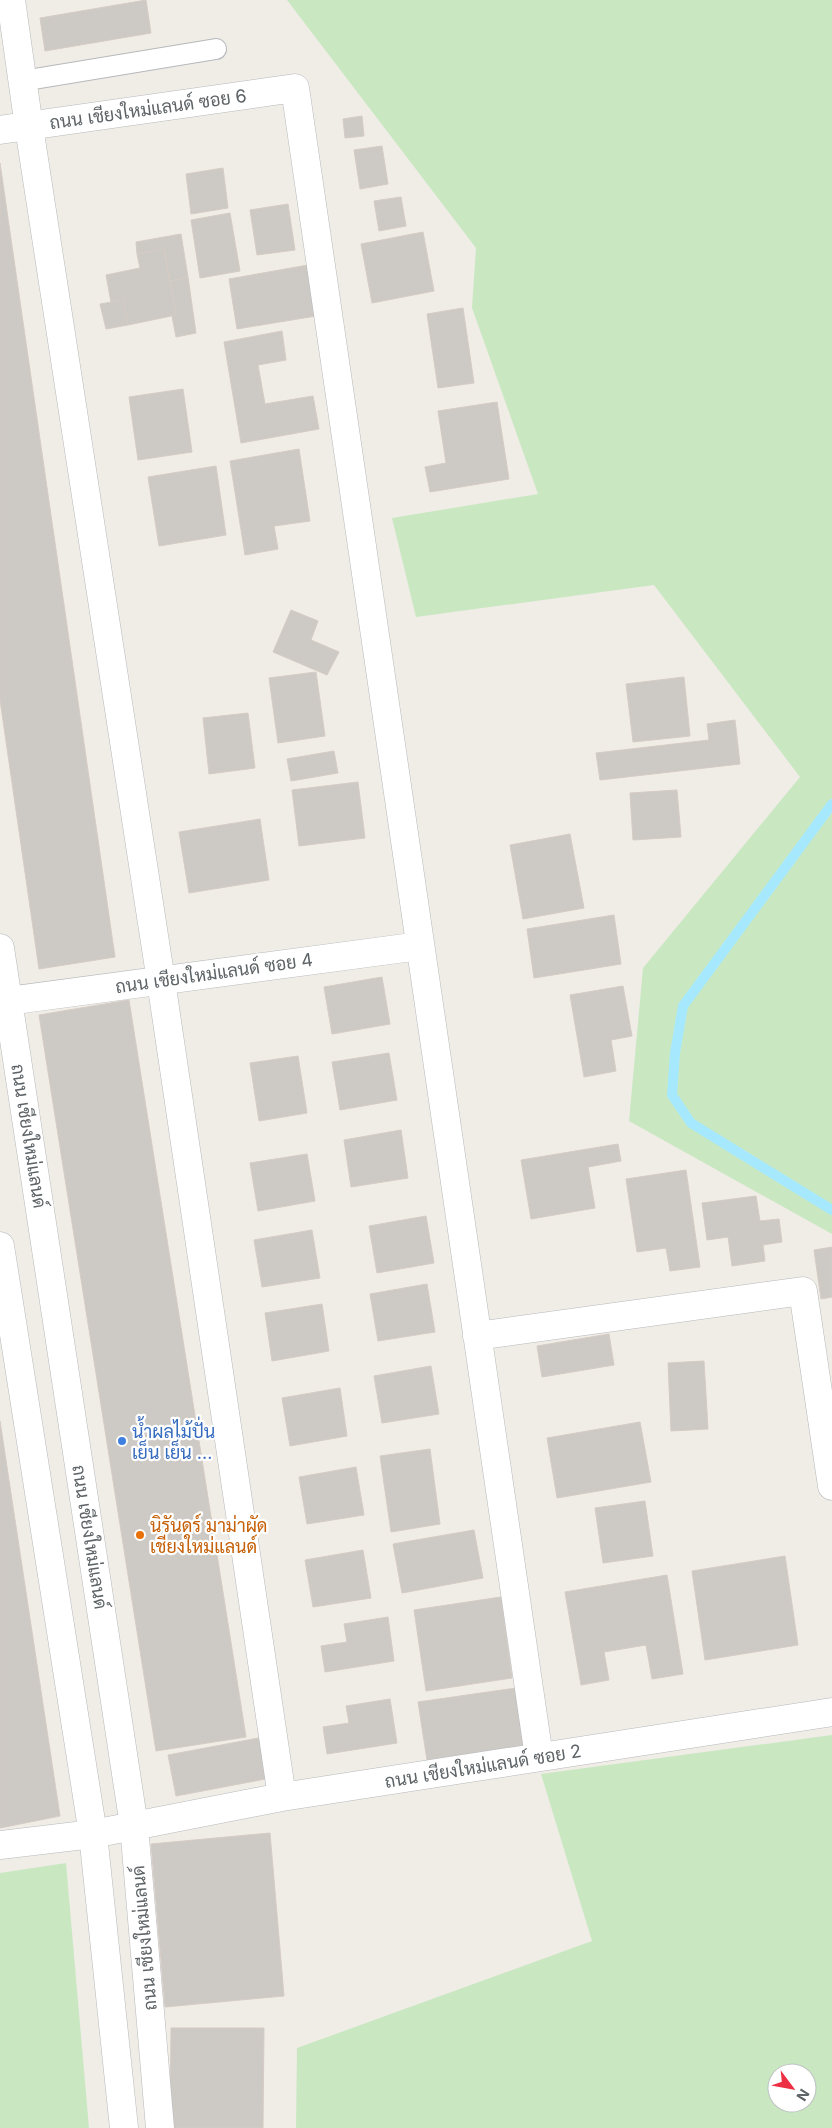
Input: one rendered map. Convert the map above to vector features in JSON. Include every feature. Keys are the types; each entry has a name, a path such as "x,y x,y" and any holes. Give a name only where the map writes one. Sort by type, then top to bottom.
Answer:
{"street":[{"path":"11,0 161,981 282,1797"},
{"name":"ถนน เชียงใหม่แลนด์ ซอย 6","path":"0,130 296,88 420,946"},
{"path":"420,946 539,1757"},
{"name":"ถนน เชียงใหม่แลนด์ ซอย 4","path":"4,1001 420,946"},
{"name":"ถนน เชียงใหม่แลนด์","path":"0,948 4,1001 134,1826 160,2128"},
{"path":"0,1246 93,1834 124,2128"},
{"path":"478,1336 803,1291 832,1486"},
{"name":"ถนน เชียงใหม่แลนด์ ซอย 2","path":"0,1845 93,1834 282,1797 832,1712"}],"lane":[{"path":"22,81 216,49"}],"green space":[{"path":"287,0 832,0 832,1234 629,1121 643,968 800,777 654,585 416,617 392,518 538,494 472,308 476,248"},
{"path":"832,1735 832,2128 296,2128 297,2048 592,1941 541,1774"},
{"path":"66,1863 89,2128 0,2128 0,1873"}],"building":[{"path":"146,0 151,33 45,51 40,18"},
{"path":"362,116 364,136 345,138 343,119"},
{"path":"382,146 388,184 360,189 354,150"},
{"path":"0,163 115,957 39,969 0,700"},
{"path":"223,168 228,208 191,214 186,174"},
{"path":"401,197 406,226 379,231 374,201"},
{"path":"288,204 295,250 257,255 250,210"},
{"path":"230,213 240,271 200,278 191,220"},
{"path":"423,232 434,291 372,303 361,244"},
{"path":"181,234 188,277 170,281 164,249 137,254 136,242"},
{"path":"164,249 176,315 128,325 123,300 111,302 106,275 140,268 137,254"},
{"path":"308,265 316,316 237,329 229,279"},
{"path":"188,277 196,333 176,337 172,316 176,315 170,281"},
{"path":"123,300 128,325 106,329 100,304"},
{"path":"463,308 474,383 438,388 427,314"},
{"path":"282,331 286,360 258,365 265,404 313,396 319,429 241,443 224,342"},
{"path":"183,389 192,452 138,460 129,397"},
{"path":"497,402 509,479 430,492 425,467 446,463 438,411"},
{"path":"299,449 310,521 274,526 278,549 245,555 230,461"},
{"path":"216,466 226,535 159,546 148,477"},
{"path":"291,610 318,621 311,640 339,652 327,675 273,652"},
{"path":"316,672 325,736 278,743 269,678"},
{"path":"684,677 690,736 633,742 626,684"},
{"path":"248,713 255,768 209,774 203,718"},
{"path":"735,720 740,764 600,780 596,753 709,740 707,724"},
{"path":"334,751 338,773 291,781 287,759"},
{"path":"358,782 365,838 299,846 292,790"},
{"path":"677,790 681,837 633,840 630,793"},
{"path":"260,819 269,880 189,893 179,832"},
{"path":"570,834 584,908 523,919 510,845"},
{"path":"614,915 621,964 534,978 527,929"},
{"path":"382,977 390,1024 332,1034 324,987"},
{"path":"623,986 632,1036 611,1040 616,1071 584,1077 570,995"},
{"path":"129,1000 246,1737 156,1751 39,1015"},
{"path":"389,1053 397,1100 340,1110 332,1062"},
{"path":"298,1056 307,1113 259,1121 250,1063"},
{"path":"401,1130 408,1178 351,1187 344,1140"},
{"path":"618,1144 621,1161 588,1167 595,1208 531,1219 521,1160"},
{"path":"307,1154 315,1201 258,1211 250,1163"},
{"path":"686,1170 700,1267 670,1271 666,1248 637,1252 626,1179"},
{"path":"756,1196 760,1221 779,1219 782,1242 763,1245 765,1261 732,1266 728,1237 707,1240 702,1203"},
{"path":"426,1216 434,1263 377,1273 369,1226"},
{"path":"312,1230 320,1278 262,1287 254,1240"},
{"path":"832,1247 832,1297 821,1299 814,1250"},
{"path":"427,1284 435,1332 378,1341 370,1294"},
{"path":"322,1304 329,1351 272,1361 265,1313"},
{"path":"609,1334 614,1365 542,1377 537,1346"},
{"path":"704,1361 708,1429 671,1431 668,1363"},
{"path":"431,1366 439,1414 382,1423 374,1376"},
{"path":"340,1388 347,1436 290,1446 282,1398"},
{"path":"0,1421 60,1816 0,1828"},
{"path":"640,1422 651,1482 557,1498 547,1438"},
{"path":"430,1449 440,1524 391,1532 380,1456"},
{"path":"356,1467 364,1515 307,1524 299,1477"},
{"path":"645,1501 653,1556 603,1563 595,1508"},
{"path":"474,1530 483,1578 402,1593 393,1544"},
{"path":"363,1550 371,1598 313,1607 305,1560"},
{"path":"785,1556 798,1645 705,1660 692,1571"},
{"path":"667,1575 683,1674 652,1679 646,1645 604,1652 609,1680 581,1685 565,1592"},
{"path":"501,1597 512,1678 426,1691 414,1610"},
{"path":"388,1617 394,1661 325,1672 321,1646 347,1642 344,1624"},
{"path":"516,1688 523,1746 427,1760 418,1702"},
{"path":"390,1699 397,1743 327,1754 323,1727 349,1723 346,1706"},
{"path":"264,1737 271,1778 176,1796 168,1755"},
{"path":"270,1833 284,1996 165,2007 151,1844"},
{"path":"171,2028 264,2028 263,2128 170,2128"}],"waterway":[{"path":"832,804 683,1006 675,1053 672,1095 691,1123 832,1210"}],"place":[{"name":"น้ำผลไม้ปั่น เย็น เย็น ...","path":"122,1441"},
{"name":"นิรันดร์ มาม่าผัด เชียงใหม่แลนด์","path":"140,1535"}]}
